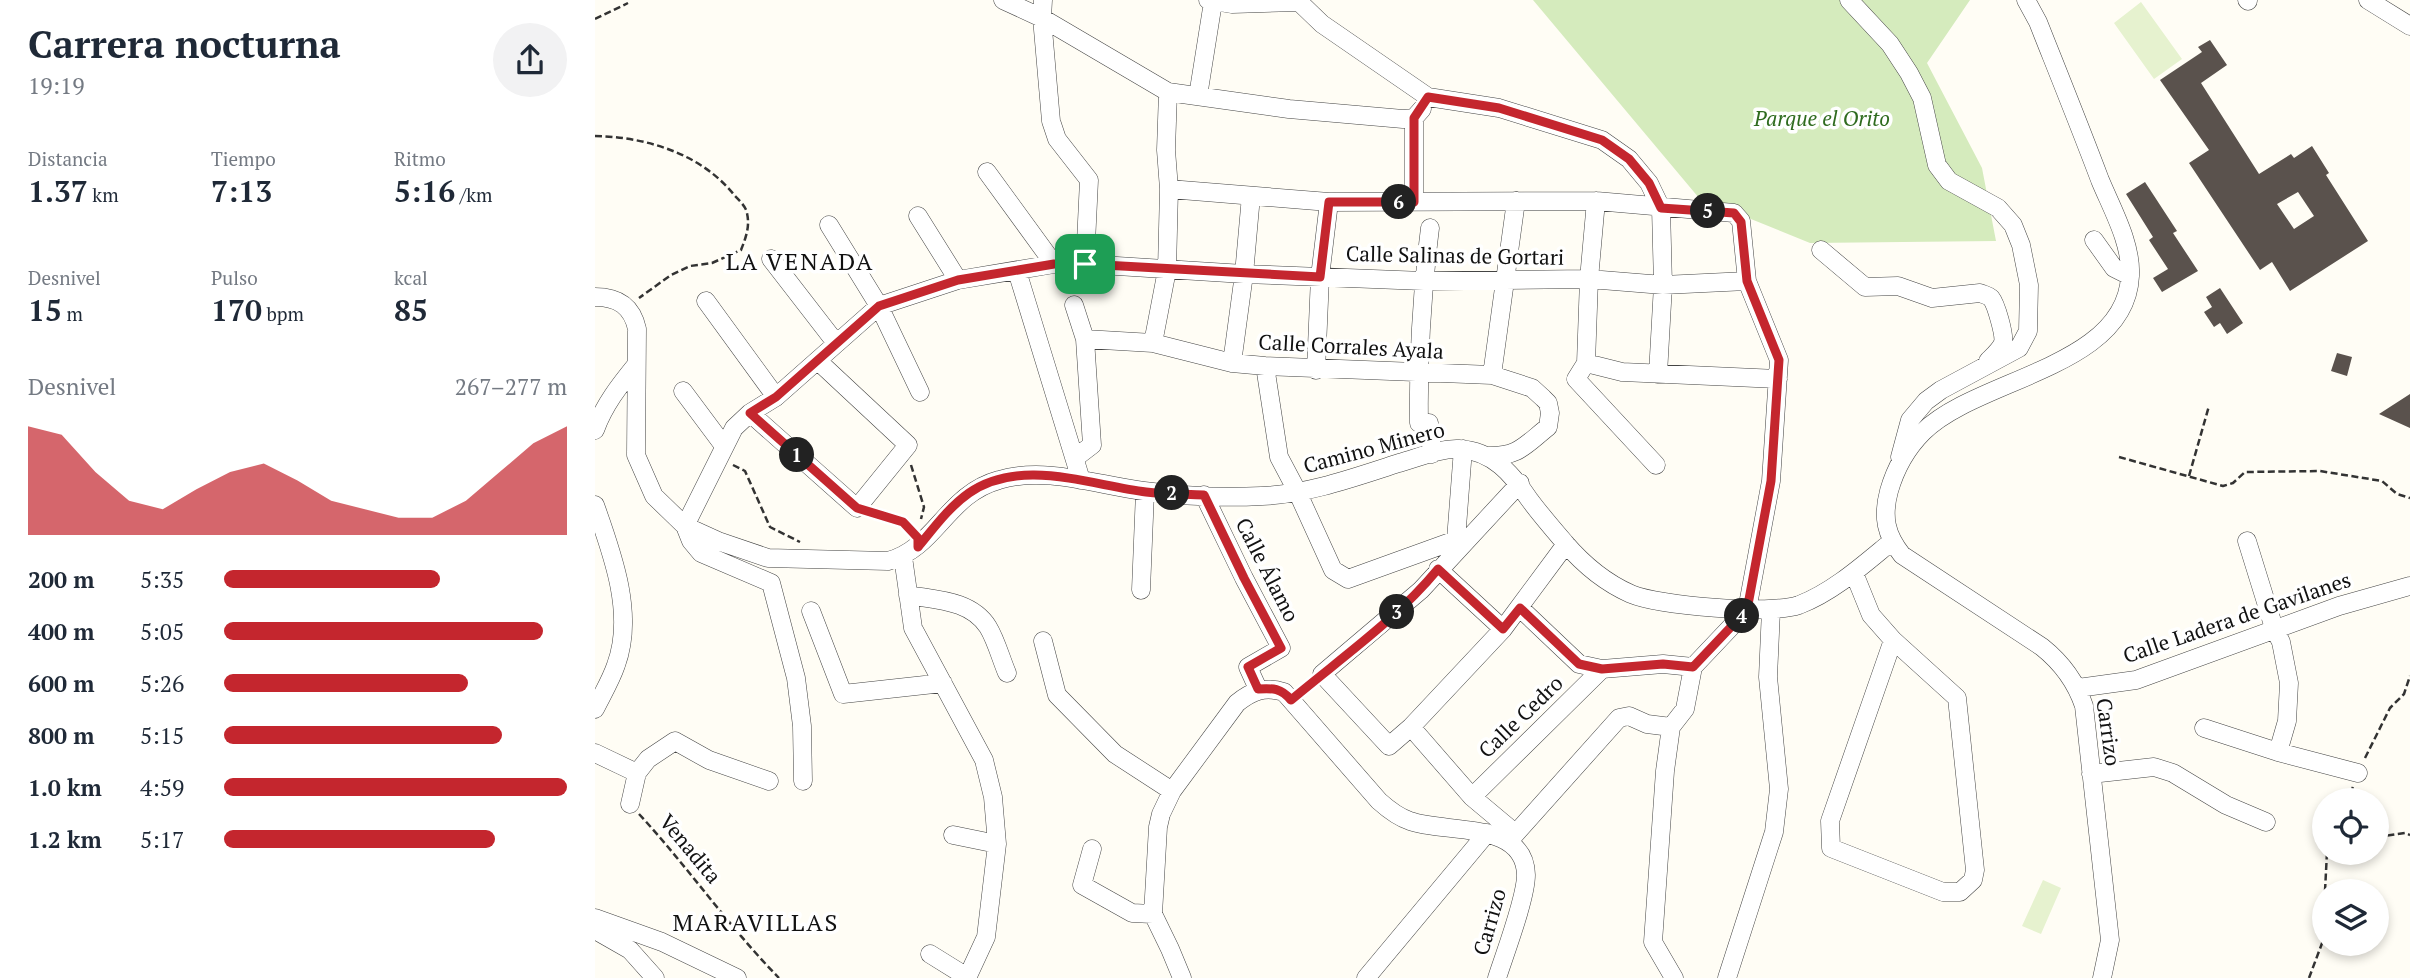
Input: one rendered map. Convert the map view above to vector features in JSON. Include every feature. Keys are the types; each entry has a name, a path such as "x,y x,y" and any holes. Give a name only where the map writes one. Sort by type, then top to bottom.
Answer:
{"street":[{"path":"1003,0 1042,19 1168,92 1289,109 1403,120 1414,118"},
{"path":"1043,0 1042,19 1051,121 1057,139 1089,180 1085,264"},
{"path":"1849,0 1890,44 1909,74 1921,98 1937,164 1949,181 1998,208 2013,225 2021,245 2029,285 2028,331 2019,348 1941,390 1926,401 1910,420 1899,466 1885,505 1885,525 1891,542"},
{"path":"1899,466 1923,432 1938,420 2084,347 2100,335 2122,309 2130,276 2122,235 2027,0"},
{"path":"2368,0 2410,26"},
{"path":"1198,96 1210,1 1298,1 1322,24 1428,97 1499,108 1602,140 1629,159 1649,183 1661,208 1663,285 1658,374"},
{"path":"1153,343 1167,270 1168,92"},
{"path":"1414,202 1414,118 1428,97"},
{"path":"987,172 1054,264"},
{"path":"1169,189 1329,202 1596,201 1734,213 1741,222 1747,281 1779,360 1771,481 1747,610 1693,667 1685,709 1671,727 1665,771 1653,942 1674,978"},
{"path":"1232,363 1251,196"},
{"path":"1492,375 1516,201"},
{"path":"1596,201 1589,279 1586,363 1576,379 1656,465"},
{"path":"1316,370 1320,277 1329,202"},
{"path":"918,216 958,280"},
{"path":"829,225 879,306 920,392"},
{"path":"1430,228 1423,281 1418,374 1419,424 1429,423 1432,454"},
{"path":"2094,240 2114,268 2130,276"},
{"path":"1821,250 1865,287 1898,286 1932,298 1980,293 1988,296 1993,301 2004,334 1998,352 1981,369"},
{"path":"771,259 836,343"},
{"name":"Calle Salinas de Gortari","path":"685,526 734,428 750,413 776,397 879,306 958,280 1054,264 1085,264 1423,281 1589,279 1663,285 1747,281"},
{"path":"1017,271 1081,480"},
{"path":"595,298 614,299 627,307 635,319 636,455 654,496 685,526 718,541 768,558 877,561 913,547 908,595 913,628 983,760 993,797 997,844 986,937 967,978 930,954"},
{"path":"706,301 776,397"},
{"path":"1075,305 1085,340 1092,445 1075,458"},
{"name":"Calle Corrales Ayala","path":"1085,340 1153,343 1232,363 1265,366 1492,375 1532,388 1548,403 1548,427 1521,449 1506,457 1487,456"},
{"path":"750,413 857,508 908,445 818,361"},
{"path":"1586,363 1622,372 1778,379"},
{"path":"598,423 617,388 636,365"},
{"path":"1265,366 1279,457 1333,570 1348,579 1456,540 1463,449"},
{"path":"683,391 721,453"},
{"path":"598,423 618,409 635,412"},
{"name":"Camino Minero","path":"913,547 961,500 985,484 1023,474 1081,480 1145,492 1262,496 1297,491 1432,454 1463,449 1487,456 1503,466 1520,483 1529,499 1566,544 1609,583 1647,601 1747,610 1794,607 1811,600 1854,573 1891,542"},
{"path":"1520,483 1421,590 1322,674 1389,746 1411,727 1503,629 1566,544"},
{"path":"1141,590 1145,492"},
{"name":"Calle Álamo","path":"1204,495 1281,648 1248,667 1258,689"},
{"path":"595,505 617,566 624,634 617,664 595,709"},
{"path":"685,526 691,541 701,552 771,583 796,678 803,726 803,781"},
{"path":"2247,541 2274,628 2281,642 2288,683 2287,721 2278,752"},
{"name":"Carrizo","path":"1891,542 1917,566 2042,646 2057,660 2078,688 2084,706 2110,940 2102,978"},
{"path":"1438,569 1503,629"},
{"path":"1854,573 1871,615 1893,640 1957,698 1975,870 1972,880 1959,892 1943,891 1831,848 1830,821 1893,640"},
{"name":"Calle Ladera de Gavilanes","path":"2078,688 2136,680 2274,628 2410,586"},
{"path":"908,595 969,609 987,626 1007,673"},
{"path":"1520,608 1579,664 1602,669 1663,664 1693,667"},
{"path":"1727,978 1774,832 1777,810 1779,789 1768,677 1771,610"},
{"path":"811,611 843,694 943,683"},
{"path":"1043,641 1057,695 1115,754 1172,791"},
{"name":"Calle Cedro","path":"1472,796 1602,669"},
{"path":"1182,978 1153,914 1161,814 1172,791 1237,703 1258,689 1273,688 1284,692 1393,814 1427,826 1512,837"},
{"path":"1512,837 1619,718 1629,716 1647,723 1671,727"},
{"path":"1411,727 1512,837"},
{"path":"2204,728 2278,752 2358,773"},
{"path":"630,804 637,773 648,759 675,741 709,760 769,781"},
{"path":"595,753 637,773"},
{"path":"2091,774 2154,767 2173,773 2226,805 2266,822"},
{"path":"1366,978 1487,832"},
{"path":"953,835 997,844"},
{"name":"Carrizo","path":"1497,978 1526,876 1523,860 1512,837"},
{"path":"1092,849 1082,885 1132,913 1153,914"},
{"path":"595,918 661,942 737,978"},
{"path":"595,930 630,950 654,977"}],"path":[{"path":"595,19 628,3"},
{"path":"595,136 640,139 685,156 724,181 747,210 749,229 741,250 712,263 690,266 671,275 627,307"},
{"path":"2189,476 2209,406"},
{"path":"908,445 912,474 925,507 913,547"},
{"path":"721,453 745,471 770,527 802,543"},
{"path":"2119,457 2223,486 2233,483 2245,472 2321,471 2382,481 2397,494 2410,498"},
{"path":"857,508 903,522 913,547"},
{"path":"2352,788 2390,708 2403,694 2410,676"},
{"path":"2403,694 2410,696"},
{"name":"Venadita","path":"630,804 664,841 754,953 779,978"},
{"path":"2389,835 2410,835"},
{"path":"2310,977 2317,956"}],"green space":[{"name":"Parque el Orito","path":"1533,0 1970,0 1927,63 1982,168 1996,241 1810,243 1699,198"},
{"path":"2141,2 2182,59 2154,79 2114,23"},
{"path":"2043,880 2061,888 2041,934 2022,926"}],"building":[{"path":"2210,40 2227,65 2201,83 2259,174 2291,154 2294,158 2312,146 2329,173 2326,175 2368,241 2290,291 2272,262 2260,270 2189,163 2209,150 2160,80 2202,52 2198,47","holes":["2298,192 2314,216 2294,229 2277,204"]},
{"path":"2145,182 2177,231 2173,233 2198,271 2162,292 2153,278 2168,269 2149,240 2153,237 2126,194"},
{"path":"2220,288 2243,323 2227,334 2220,323 2214,327 2204,312 2212,307 2206,297"},
{"path":"2337,353 2352,357 2347,376 2331,371"},
{"path":"2410,394 2410,428 2379,414"}],"district":[{"name":"LA VENADA","path":"800,262"},
{"name":"MARAVILLAS","path":"756,923"}],"route":[{"path":"1428,97 1499,108 1602,140 1629,159 1649,183 1661,208 1734,213 1741,222 1747,281 1779,360 1771,481 1747,610 1693,667 1663,664 1602,669 1579,664 1520,608 1503,629 1438,569 1421,590 1399,610 1291,700 1284,692 1273,688 1258,689 1248,667 1281,648 1204,495 1145,492 1081,480 1023,474 985,484 968,494 918,547 918,538 903,522 857,508 750,413 776,397 879,306 958,280 1054,264 1085,264 1320,277 1329,202 1414,202 1414,118 1428,97"}]}
